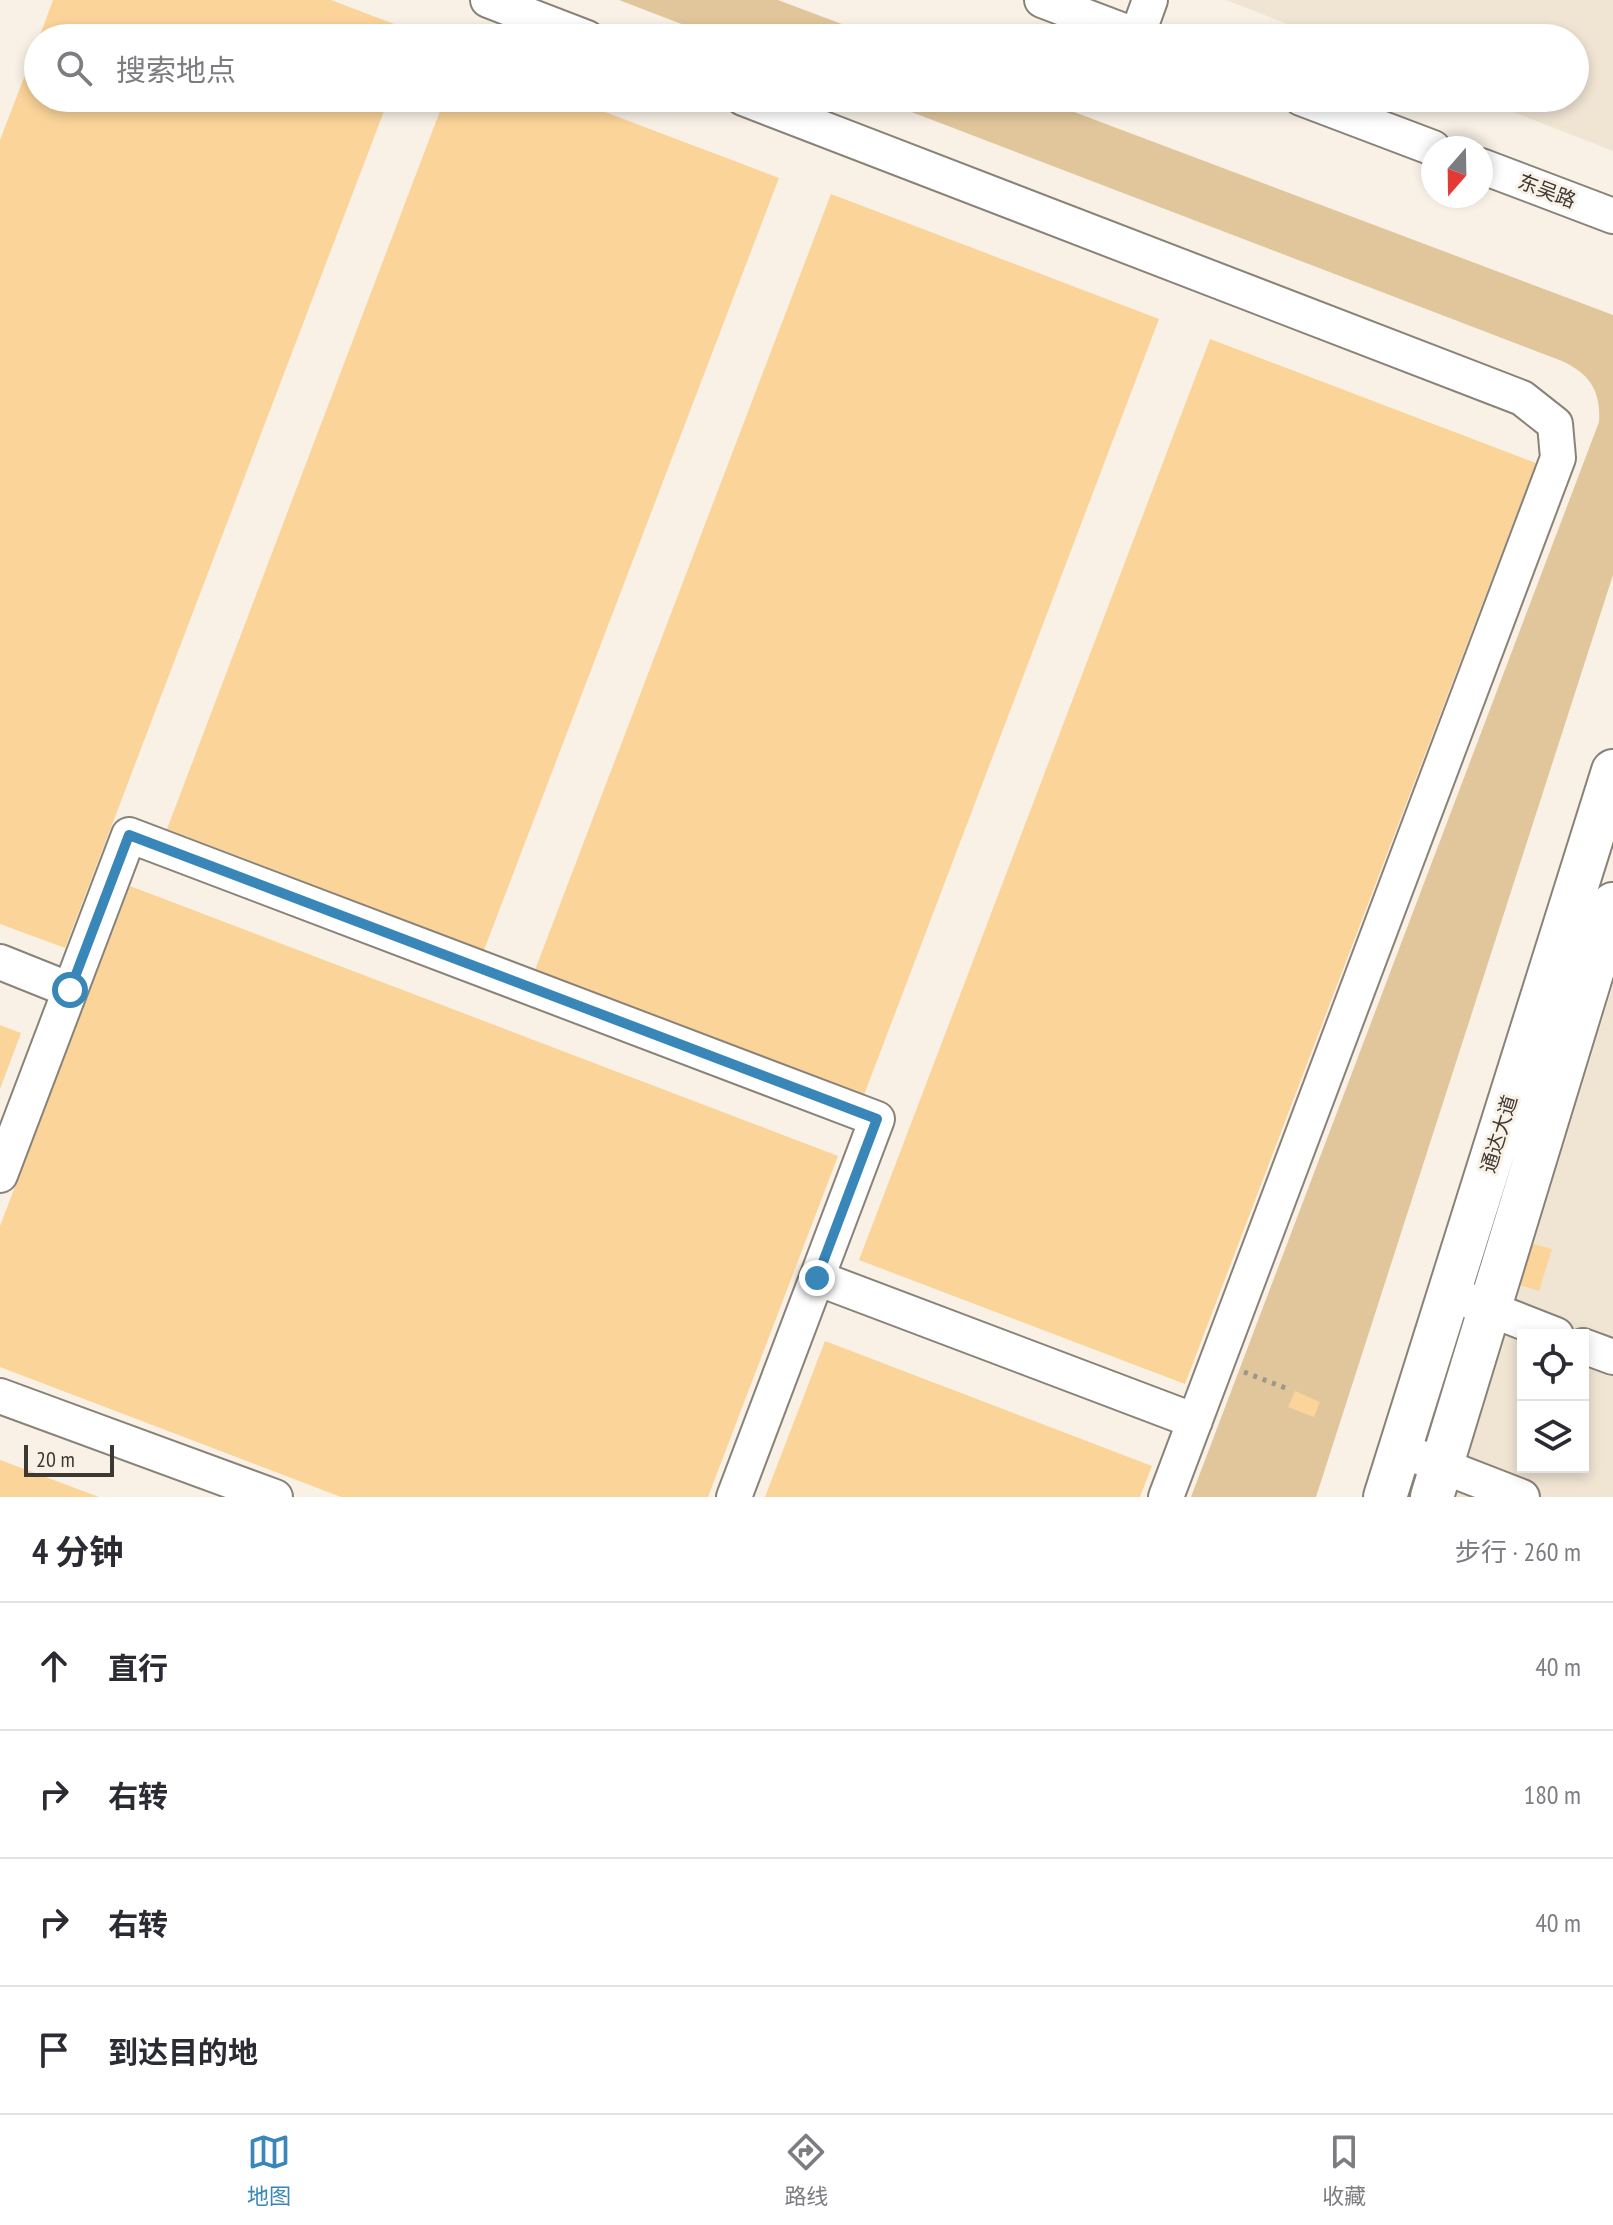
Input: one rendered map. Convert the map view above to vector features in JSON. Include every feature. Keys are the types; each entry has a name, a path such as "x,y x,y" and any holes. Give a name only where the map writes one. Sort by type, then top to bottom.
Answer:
{"main road":[{"name":"通达大道","path":"1385,1497 1613,771"},
{"name":"通达大道","path":"1436,1481 1613,904"}],"street":[{"path":"488,0 551,24"},
{"path":"1042,0 1106,24"},
{"path":"1144,24 1150,0"},
{"path":"779,112 1522,398 1555,424 1558,458 1166,1497"},
{"path":"1338,112 1421,143"},
{"name":"东吴路","path":"1493,171 1613,216"},
{"path":"0,1175 129,835 877,1119 734,1497"},
{"path":"0,962 70,990"},
{"path":"817,1278 1195,1421"},
{"path":"1449,1294 1541,1329"},
{"path":"1589,1348 1613,1357"},
{"path":"0,1396 275,1497"},
{"path":"1400,1449 1436,1481 1522,1497"}],"path":[{"path":"1217,1362 1288,1389"}],"shaded area":[{"path":"619,0 778,0 842,24 682,24"},
{"path":"1226,0 1613,0 1613,151 1513,112 1589,112 1589,24 1287,24"},
{"path":"912,112 1074,112 1613,315 1613,575 1316,1497 1191,1497 1599,422 1598,401 1592,385 1580,372 1562,361"},
{"path":"1613,985 1613,1497 1456,1497"}],"building":[{"path":"53,0 331,0 394,24 44,24"},
{"path":"24,77 24,112 384,112 65,948 0,924 0,140"},
{"path":"440,112 605,112 779,178 484,950 167,829"},
{"path":"831,194 1159,319 864,1095 535,970"},
{"path":"1210,339 1536,463 1185,1384 859,1260"},
{"path":"130,886 838,1156 708,1497 341,1497 0,1367 0,1226"},
{"path":"0,1025 21,1033 0,1089"},
{"path":"1523,1241 1552,1249 1539,1291 1510,1282"},
{"path":"825,1341 1152,1466 1140,1497 765,1497"},
{"path":"1295,1391 1320,1402 1314,1417 1288,1407"},
{"path":"0,1460 99,1497 0,1497"}],"route":[{"path":"70,990 129,835 877,1119 817,1278"}]}
